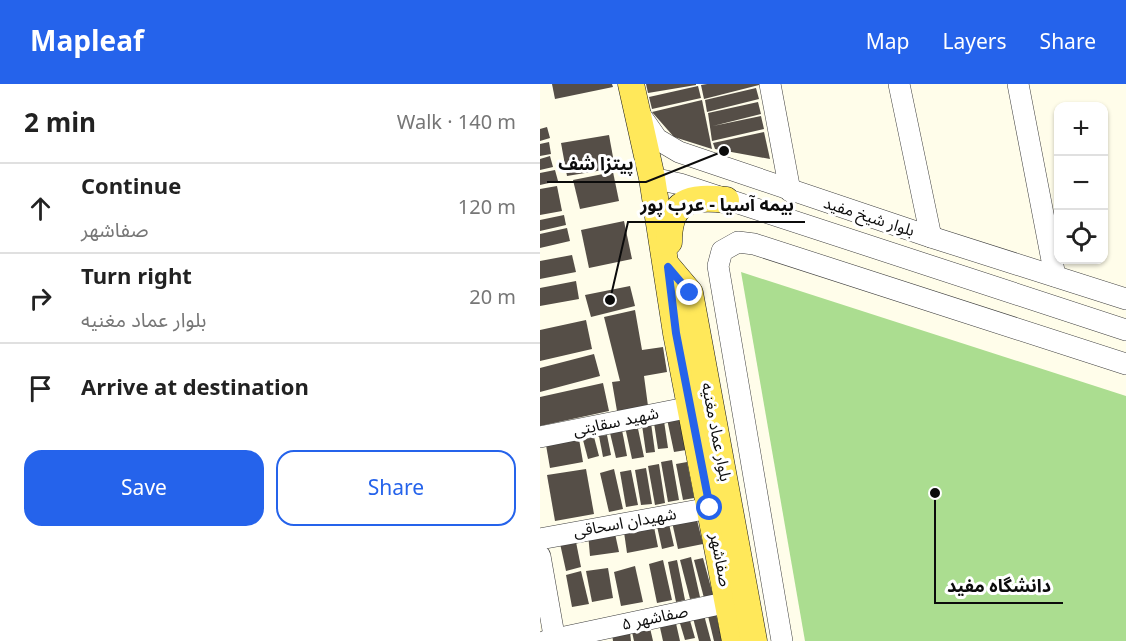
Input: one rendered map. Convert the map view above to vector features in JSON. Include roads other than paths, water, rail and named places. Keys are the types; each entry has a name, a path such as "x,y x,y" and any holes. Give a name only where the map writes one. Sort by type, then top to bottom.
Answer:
{"main road":[{"path":"633,93 652,178 668,267"},
{"path":"668,267 669,234 678,208 696,197 726,200"},
{"name":"صفاشهر","path":"668,267 676,333 735,641"},
{"name":"بلوار عماد مغنیه","path":"668,267 690,293 754,641"}],"street":[{"path":"770,84 790,191"},
{"path":"899,84 931,237"},
{"path":"1018,84 1055,276"},
{"name":"بلوار شیخ مفید","path":"633,93 657,139 679,152 790,191 1126,299"},
{"path":"679,152 674,157 671,172 680,184"},
{"name":"بلوار شیخ مفید","path":"652,178 680,184 1126,330"},
{"path":"782,641 718,266 722,251 738,242 754,244 1126,364"},
{"name":"شهید سقایتی","path":"540,438 691,407"},
{"name":"شهیدان اسحاقی","path":"540,539 710,508"},
{"path":"540,556 552,640"},
{"name":"صفاشهر ۵","path":"552,640 729,602"}],"place":[{"name":"پیتزا شف","path":"724,151"},
{"name":"بیمه آسیا - عرب پور","path":"610,300"},
{"name":"دانشگاه مفید","path":"935,493"}]}
